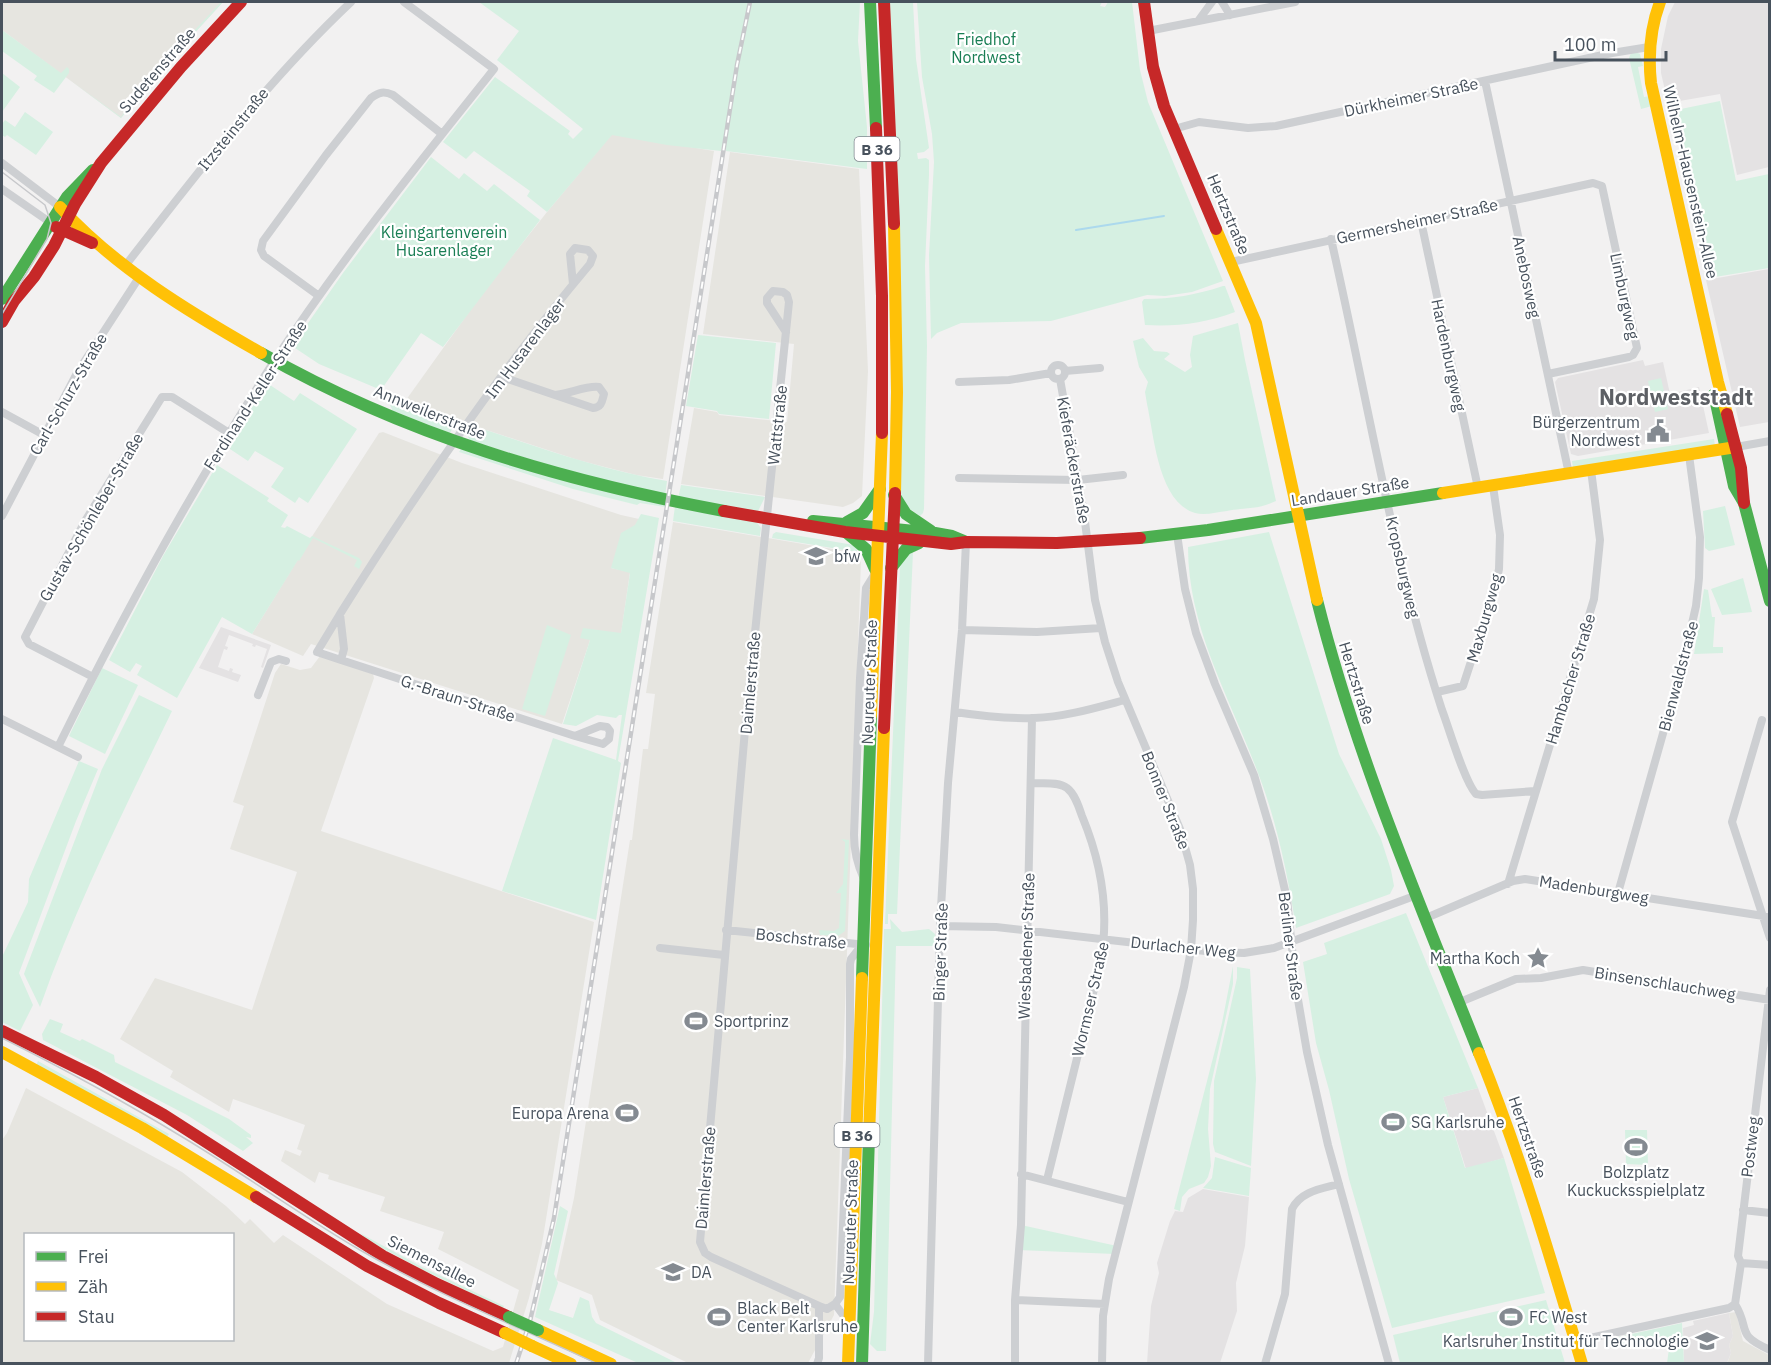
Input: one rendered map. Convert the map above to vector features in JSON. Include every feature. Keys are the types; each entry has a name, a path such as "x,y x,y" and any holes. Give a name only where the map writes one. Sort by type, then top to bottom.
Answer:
{"main road":[{"name":"Sudetenstraße","path":"2,299 56,227 81,180 101,164 174,75 241,2"},
{"name":"Neureuter Straße","path":"862,1364 868,945 864,880 879,532 883,341 870,2"},
{"name":"Neureuter Straße","path":"848,1364 868,945 894,495 897,337 884,2"},
{"name":"Hertzstraße","path":"1144,2 1158,86 1256,323 1313,586 1364,761 1460,1002 1521,1166 1582,1364"},
{"name":"Wilhelm-Hausenstein-Allee","path":"1658,2 1649,47 1649,71 1731,448 1744,482 1744,503 1770,601"},
{"name":"Annweilerstraße","path":"64,212 98,246 208,322 275,361 374,407 455,441 567,477 648,497 785,522 892,534"},
{"name":"Sudetenstraße","path":"2,322 14,301 34,277 54,246 56,227"},
{"name":"Annweilerstraße","path":"56,227 98,246"},
{"name":"Landauer Straße","path":"892,534 923,542 1006,544 1088,542 1177,534 1731,448"},
{"path":"876,572 866,549 847,528 867,510 880,487"},
{"path":"894,495 909,517 935,533"},
{"name":"Landauer Straße","path":"892,534 935,533 952,536 966,542"},
{"path":"891,568 906,547 923,542"},
{"name":"Siemensallee","path":"2,1031 136,1098 249,1168 367,1247 443,1287 611,1364"},
{"path":"25,1064 32,1044"},
{"name":"Siemensallee","path":"2,1052 134,1123 367,1266 439,1303 571,1364"},
{"path":"243,1190 249,1168"}],"street":[{"name":"Itzsteinstraße","path":"125,266 252,105 301,50 351,2"},
{"name":"Ferdinand-Keller-Straße","path":"58,747 170,531 275,361 320,296 494,69 404,2"},
{"path":"1198,21 1212,2"},
{"path":"1222,2 1230,15"},
{"path":"1148,31 1295,2"},
{"name":"Dürkheimer Straße","path":"1174,129 1199,122 1248,128 1276,126 1649,47"},
{"name":"Anebosweg","path":"1485,81 1569,474"},
{"path":"320,296 264,256 261,249 263,241 326,155 371,98 380,92 393,95 442,134"},
{"path":"2,163 64,212"},
{"name":"Germersheimer Straße","path":"1232,262 1593,183 1602,186"},
{"name":"Limburgweg","path":"1548,374 1629,357 1636,352 1602,186"},
{"path":"2,189 56,227"},
{"name":"Hardenburgweg","path":"1420,221 1478,488"},
{"name":"Kropsburgweg","path":"1331,239 1408,594 1453,741 1474,792 1482,795 1535,791"},
{"name":"Carl-Schurz-Straße","path":"2,516 77,373 140,276"},
{"name":"Im Husarenlager","path":"455,441 573,284"},
{"name":"Wattstraße","path":"768,519 786,332"},
{"path":"959,382 1009,380 1051,373 1054,378 1100,368"},
{"name":"Kieferäckerstraße","path":"1062,375 1088,542"},
{"path":"502,377 593,408 602,404 604,394 599,387 591,386 555,395"},
{"name":"Gustav-Schönleber-Straße","path":"93,677 29,644 25,637 85,521 162,397 172,396 229,433"},
{"path":"2,412 44,435"},
{"name":"G.-Braun-Straße","path":"455,441 388,538 316,652 575,736"},
{"path":"1731,448 1770,441"},
{"name":"Bienwaldstraße","path":"1618,893 1695,614 1700,578 1700,537 1689,455"},
{"name":"Hambacher Straße","path":"1508,884 1594,599 1600,540 1591,470"},
{"path":"959,478 1078,480 1122,475"},
{"name":"Maxburgweg","path":"1437,692 1464,686 1495,588 1500,541 1492,486"},
{"name":"Daimlerstraße","path":"768,519 726,930 700,1242 705,1253 711,1257 819,1306"},
{"name":"Berliner Straße","path":"1177,534 1185,589 1196,633 1254,775 1271,831 1287,899 1296,988 1305,1042 1339,1184 1389,1364"},
{"name":"Binger Straße","path":"928,1364 940,926 948,783 962,630 966,542"},
{"name":"Bonner Straße","path":"1088,542 1093,589 1112,666 1174,814 1189,859 1193,896 1191,950 1182,996 1112,1265 1105,1304 1102,1364"},
{"name":"Neureuter Straße","path":"864,880 858,868 854,835 866,588 876,572"},
{"path":"340,614 344,649 341,660"},
{"path":"962,630 1017,632 1101,628"},
{"path":"258,695 271,662 279,659 286,661"},
{"path":"955,712 1003,718 1032,718 1080,712 1125,700"},
{"name":"Wiesbadener Straße","path":"1015,1364 1021,1225 1032,718"},
{"path":"2,719 78,757"},
{"path":"1762,720 1732,822 1766,917 1770,938"},
{"name":"Wormser Straße","path":"1031,783 1061,785 1074,796 1092,840 1106,915 1105,939 1100,965 1047,1180"},
{"name":"Madenburgweg","path":"1426,918 1508,884 1526,879 1766,917"},
{"name":"Durlacher Weg","path":"940,926 974,926 1191,950 1244,953 1292,942 1417,895"},
{"name":"Boschstraße","path":"726,930 868,945"},
{"name":"Neureuter Straße","path":"819,1306 827,1309 840,1297 850,1057 851,959 868,945"},
{"path":"660,948 724,955"},
{"name":"Binsenschlauchweg","path":"1460,1002 1516,979 1541,978 1582,969 1769,1000"},
{"name":"Postweg","path":"1735,1304 1741,1263 1738,1256 1743,1210 1770,990"},
{"path":"1022,1174 1128,1202"},
{"path":"1265,1364 1285,1294 1292,1209 1297,1201 1307,1193 1339,1184"},
{"path":"1743,1210 1770,1213"},
{"path":"1741,1263 1770,1265"},
{"path":"1016,1300 1105,1304"},
{"name":"Neureuter Straße","path":"835,1304 850,1325"},
{"path":"1576,1341 1729,1308 1735,1304 1747,1337 1770,1350"},
{"path":"817,1364 819,1306"}],"shaded area":[{"path":"2,2 223,2 121,118 2,30"},
{"path":"1675,2 1769,2 1769,167 1737,175 1720,94 1668,103 1661,73 1661,49 1668,16"},
{"path":"612,134 714,151 663,479 636,475 578,460 459,421 406,400 479,298"},
{"path":"730,152 859,169 868,371 862,496 843,507 681,484 694,408 717,412 719,415 787,422 794,344 703,334"},
{"path":"1769,269 1769,422 1740,427 1706,280"},
{"path":"1643,360 1645,366 1663,362 1670,394 1699,387 1709,433 1578,456 1571,454 1555,382 1558,378"},
{"path":"383,432 462,463 639,519 611,568 630,572 621,634 590,640 562,724 311,644 303,656 252,634 379,433"},
{"path":"673,522 856,553 861,560 834,1315 808,1363 688,1363 600,1320 592,1295 556,1280 574,1198 630,840 632,840 643,749 648,749 655,694 646,693"},
{"path":"221,627 271,645 263,668 261,667 267,649 252,646 253,644 229,635 225,646 228,647 227,650 224,649 218,667 229,671 230,668 233,669 232,672 241,675 238,682 199,668"},
{"path":"320,656 373,674 374,678 321,831 594,922 542,1244 529,1298 509,1363 2,1364 2,1140 26,1088 182,1172 245,1224 250,1219 274,1243 283,1235 387,1304 493,1351 503,1347 519,1290 438,1249 444,1232 380,1211 385,1197 328,1179 329,1175 319,1172 315,1183 281,1161 285,1150 300,1156 302,1151 297,1149 305,1125 233,1099 229,1112 170,1077 173,1071 120,1039 155,978 252,1010 297,872 230,849 244,806 233,802 275,673 281,664 300,670 311,668"},
{"path":"1478,1088 1504,1158 1466,1169 1443,1097"},
{"path":"1203,1189 1249,1197 1245,1246 1236,1283 1237,1311 1220,1363 1147,1363 1151,1306 1159,1273 1157,1263 1170,1221 1175,1211 1183,1212 1188,1198"},
{"path":"1736,1312 1743,1341 1769,1355 1769,1363 1727,1364 1731,1353 1729,1345 1733,1336 1729,1313"},
{"name":"Karlsruher Institut für Technologie","path":"1729,1313 1733,1336 1729,1345 1731,1353 1727,1363 1684,1363 1683,1328 1694,1325 1693,1321"}],"green space":[{"path":"223,2 121,118 71,81 121,117 172,46 177,49"},
{"path":"479,2 860,2 858,41 867,127 867,169 726,151 726,146 722,145 721,151 667,145 612,135 547,212 527,196 530,191 474,151 466,159 443,142 495,77 570,131 568,134 573,139 583,129 497,60 519,31"},
{"path":"888,2 913,2 916,59 929,148 917,153 918,159 929,160 925,266 927,346 924,509 920,516 910,509 908,511 901,497"},
{"name":"Friedhof Nordwest","path":"917,2 1102,2 1100,6 1105,7 1108,2 1132,2 1140,70 1148,102 1223,281 1192,292 1165,296 1147,295 1051,321 961,323 937,333 931,339 929,255 934,162 932,134 922,77"},
{"path":"2,30 61,73 67,67 69,69 69,73 54,93 34,80 37,76 2,51"},
{"path":"1631,53 1640,54 1643,66 1638,67 1644,97 1650,96 1652,106 1641,109 1629,58"},
{"path":"2,73 20,87 2,112"},
{"path":"1720,101 1736,181 1769,174 1769,268 1709,278 1671,111"},
{"path":"25,112 53,132 36,155 7,135 5,137 2,135 2,124 5,120 15,127"},
{"name":"Kleingartenverein Husarenlager","path":"431,157 459,179 464,173 487,191 494,184 540,220 443,347 421,333 381,390 319,364 292,346 343,273"},
{"path":"1225,286 1235,312 1191,323 1145,325 1142,302 1144,299 1184,296"},
{"path":"1238,323 1276,501 1252,508 1199,514 1183,506 1173,496 1165,482 1147,404 1145,392 1148,382 1139,367 1133,341 1143,338 1154,351 1167,352 1170,354 1164,359 1185,372 1192,367 1190,355 1193,336"},
{"path":"698,335 776,343 769,419 719,414 717,411 686,406"},
{"path":"1661,378 1668,409 1655,412 1648,381"},
{"path":"267,383 294,401 300,393 357,429 308,503 299,497 295,503 271,487 284,468 255,451 248,461 227,447"},
{"path":"393,401 454,425 450,433 393,411 390,405"},
{"path":"474,426 594,464 667,481 665,496 627,489 471,441 468,437"},
{"path":"1714,439 1715,445 1573,468 1572,461"},
{"path":"462,448 666,504 665,507 640,503 637,505 573,489 459,452"},
{"path":"217,465 269,498 267,501 288,515 281,527 287,526 310,538 312,536 359,558 362,562 359,569 354,566 357,560 313,538 252,634 222,617 177,698 137,675 142,666 136,663 130,672 109,660 163,556"},
{"path":"681,485 765,497 757,513 678,499"},
{"path":"675,506 755,520 761,528 760,536 673,521"},
{"path":"1725,506 1735,545 1709,551 1705,548 1703,511"},
{"path":"641,514 659,518 618,761 621,763 596,920 502,891 553,738 616,760 622,715 616,718 597,715 576,726 563,724 590,640 580,638 583,628 621,633 630,573 611,568 621,533 635,525"},
{"path":"776,532 854,545 858,549 856,552 772,538"},
{"path":"1269,532 1339,754 1381,839 1394,886 1390,894 1296,928 1271,811 1258,773 1212,662 1195,606 1190,577 1188,547"},
{"path":"913,552 897,914 888,914 888,924 885,924 900,566 905,557"},
{"path":"1743,578 1752,612 1722,615 1711,589"},
{"path":"1704,589 1708,590 1712,617 1715,617 1713,647 1723,647 1723,653 1694,654"},
{"path":"547,625 571,635 545,716 522,709"},
{"path":"102,668 138,685 105,754 69,736"},
{"path":"139,695 172,711 85,894 40,1007 24,974 102,769"},
{"path":"79,761 98,769 19,973 33,1005 20,1031 2,1022 2,957 28,902 29,879"},
{"path":"841,839 849,840 845,931 838,936 820,935 819,930 834,931 839,928 841,893 836,893 843,884 845,846 845,842"},
{"name":"SG Karlsruhe","path":"1406,913 1478,1088 1443,1097 1465,1168 1504,1158 1545,1293 1392,1328 1349,1179 1316,1043 1303,962 1327,954 1324,943"},
{"path":"890,919 902,932 929,929 935,934 935,946 896,946 886,1351 877,1351 870,1344 874,1312 884,929 891,929"},
{"path":"1233,966 1233,984 1210,1089 1208,1129 1211,1166 1204,1183 1189,1189 1182,1197 1180,1211 1174,1209 1222,1023"},
{"path":"1237,967 1250,969 1256,1079 1251,1166 1215,1152 1213,1144 1214,1081 1237,978"},
{"path":"50,1019 63,1024 60,1032 80,1041 82,1039 114,1055 115,1062 229,1119 251,1135 251,1138 246,1137 253,1143 243,1151 187,1115 43,1040 42,1034"},
{"path":"38,1061 169,1134 167,1137 36,1066"},
{"name":"Bolzplatz Kuckucksspielplatz","path":"1625,1130 1647,1130 1648,1165 1626,1164"},
{"path":"1215,1157 1251,1168 1249,1196 1203,1188 1212,1178"},
{"path":"560,1206 568,1211 554,1274 558,1283 549,1310 573,1318 580,1297 589,1301 592,1317 596,1323 677,1363 638,1363 535,1317"},
{"path":"1021,1225 1117,1246 1115,1254 1018,1250"},
{"path":"360,1233 420,1266 504,1306 503,1308 425,1271 369,1241"},
{"name":"FC West","path":"1546,1300 1565,1363 1400,1363 1393,1335"},
{"path":"1682,1323 1684,1363 1667,1363 1669,1349 1661,1340 1643,1341 1626,1348 1617,1345 1619,1341 1615,1339 1613,1343 1604,1340"}],"waterway":[{"path":"1076,230 1164,216"}],"tram line":[{"path":"2,172 45,205 51,223 47,239 2,314"},
{"path":"2,1038 162,1125 338,1237 389,1266 448,1296 598,1364"}],"railway":[{"path":"516,1364 530,1321 554,1218 737,65 750,2"}],"traffic: fast":[{"path":"870,2 876,128"},
{"path":"2,299 67,197 93,170"},
{"path":"261,353 371,408 486,451 604,485 724,511"},
{"path":"1714,394 1734,486 1744,503 1770,601"},
{"path":"847,522 863,513 880,489"},
{"path":"1140,538 1208,530 1443,493"},
{"path":"894,495 906,514 931,531"},
{"path":"813,521 935,533 964,541"},
{"path":"848,534 866,549 875,569"},
{"path":"891,568 906,549 919,543"},
{"path":"1317,600 1350,716 1390,829 1479,1053"},
{"path":"862,978 871,715"},
{"path":"862,1364 869,1136"},
{"path":"509,1317 538,1330"}],"traffic: slow":[{"path":"1660,2 1651,42 1651,83 1727,414"},
{"path":"60,207 105,250 154,288 261,353"},
{"path":"894,224 897,392 895,493"},
{"path":"1216,229 1256,323 1317,600"},
{"path":"871,715 882,433"},
{"path":"1443,493 1736,447"},
{"path":"869,1136 884,728"},
{"path":"848,1364 862,978"},
{"path":"2,1052 142,1128 256,1197"},
{"path":"1479,1053 1547,1246 1582,1364"},
{"path":"538,1330 611,1364"},
{"path":"505,1333 532,1346"},
{"path":"532,1346 571,1364"}],"traffic: jam":[{"path":"2,322 14,301 34,277 54,246 75,204 101,163 181,67 241,2"},
{"path":"884,2 894,224"},
{"path":"1144,2 1153,67 1164,106 1216,229"},
{"path":"876,128 882,296 882,433"},
{"path":"56,227 92,243"},
{"path":"1727,414 1741,468 1744,503"},
{"path":"884,728 895,493"},
{"path":"724,511 845,532 951,544 966,542 1057,543 1140,538"},
{"path":"2,1031 96,1077 164,1115 383,1256 509,1317"},
{"path":"256,1197 367,1266 439,1303 505,1333"}],"place":[{"name":"Bürgerzentrum Nordwest","path":"1658,431"},
{"name":"bfw","path":"816,556"},
{"name":"Martha Koch","path":"1538,958"},
{"name":"Sportprinz","path":"696,1021"},
{"name":"Europa Arena","path":"627,1113"},
{"name":"SG Karlsruhe","path":"1393,1122"},
{"name":"Bolzplatz Kuckucksspielplatz","path":"1636,1147"},
{"name":"DA","path":"673,1272"},
{"name":"Black Belt Center Karlsruhe","path":"719,1317"},
{"name":"FC West","path":"1511,1317"},
{"name":"Karlsruher Institut für Technologie","path":"1707,1341"}],"district":[{"name":"Nordweststadt","path":"1676,396"}]}
